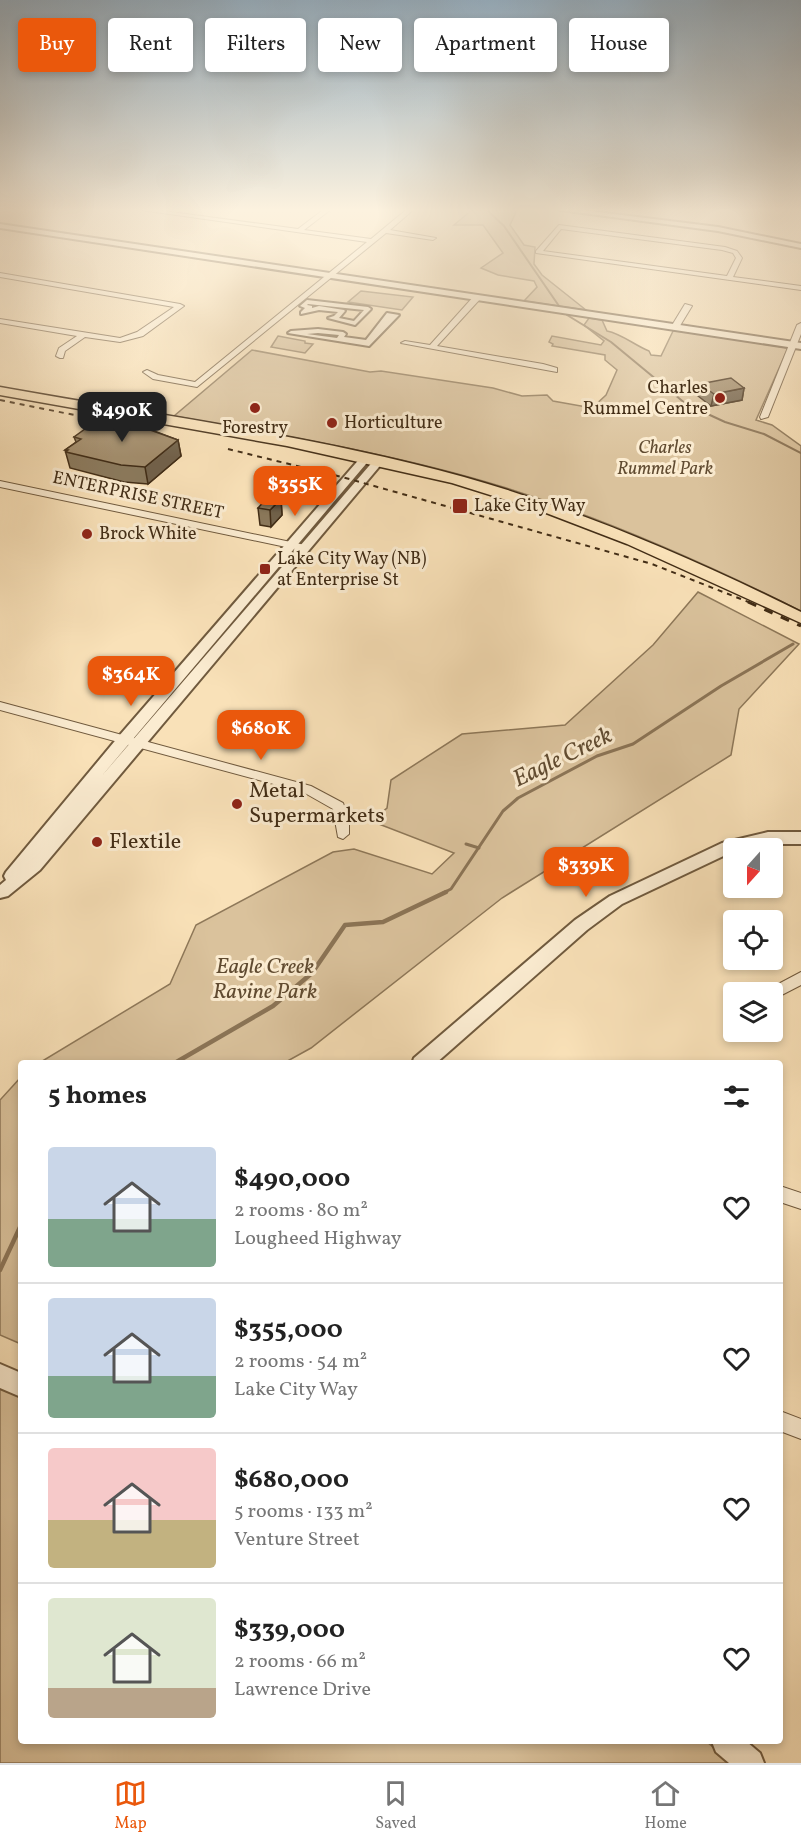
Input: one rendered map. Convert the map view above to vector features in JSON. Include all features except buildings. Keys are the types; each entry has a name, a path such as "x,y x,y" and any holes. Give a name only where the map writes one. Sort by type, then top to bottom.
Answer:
{"main road":[{"path":"0,391 159,421 166,420 468,484 562,514 707,572 801,618"},
{"path":"159,421 160,424 344,465 367,464 501,500 605,537 709,582 801,629"}],"street":[{"path":"0,321 83,335 127,339 140,334 180,306 100,292"},
{"path":"147,372 156,377 197,385 310,292"},
{"path":"439,292 797,345"},
{"path":"432,347 477,298"},
{"path":"307,302 368,309 356,322 331,318 336,318 342,311 319,308 303,313 310,307 303,306 307,302"},
{"path":"675,327 688,306"},
{"path":"389,314 396,315 369,344 302,334 291,333 318,331 343,334 340,338 368,342 389,314"},
{"path":"0,330 12,323"},
{"path":"764,417 797,345 801,326"},
{"path":"60,356 62,350 83,335"},
{"path":"405,343 543,366 555,370"},
{"path":"298,546 367,464"},
{"path":"1,893 33,866 131,742 367,464"},
{"name":"ENTERPRISE STREET","path":"0,484 298,546"},
{"path":"0,706 307,789 325,796 339,806 343,818 343,834"},
{"path":"427,1060 581,925 616,900 728,847 768,838 801,838"},
{"path":"783,988 801,978"},
{"path":"783,1195 801,1201"},
{"path":"0,1376 18,1384"},
{"path":"783,1422 801,1429"},
{"path":"728,1744 750,1763"}],"green space":[{"path":"359,292 413,297 402,310 348,302"},
{"path":"532,292 564,292 586,310 524,301"},
{"name":"Charles Rummel Park","path":"589,318 602,320 607,331 649,351 651,355 661,356 674,329 788,348 756,420 772,425 801,446 801,611 655,543 580,513 503,487 381,455 174,416 252,350 370,372 381,371 493,388 522,396 547,395 553,401 592,408 606,395 617,370 605,360 605,355 552,346 553,344 549,342 552,336 601,345 604,341 584,325"},
{"path":"278,336 313,344 305,353 271,347"},
{"name":"Eagle Creek Ravine Park","path":"698,592 799,644 739,709 731,755 502,898 311,1048 289,1060 44,1060 170,984 196,925 333,852 354,849 432,874 454,853 371,821 387,808 391,780 462,734 565,725 653,645"},
{"path":"18,1080 18,1343 0,1335 0,1100"},
{"path":"0,1388 18,1396 18,1744 709,1744 732,1763 0,1763"}],"waterway":[{"name":"Eagle Creek","path":"550,292 559,306"},
{"name":"Eagle Creek","path":"567,315 611,342 686,404 725,422 764,434 801,453"},
{"name":"Eagle Creek","path":"478,848 503,811 518,798 597,756 633,744 721,686 793,644"},
{"path":"466,844 478,848"},
{"name":"Eagle Creek","path":"443,893 451,889 478,848"},
{"name":"Eagle Creek","path":"180,1060 273,1006 312,973 345,925 383,922 446,892"},
{"name":"Eagle Creek","path":"0,1270 18,1231"}],"railway":[{"path":"0,400 109,422"},
{"path":"228,449 342,477 652,564 751,603"},
{"path":"748,602 801,626"}],"place":[{"name":"Charles Rummel Centre","path":"720,398"},
{"name":"Forestry","path":"255,408"},
{"name":"Horticulture","path":"332,423"},
{"name":"Lake City Way","path":"460,506"},
{"name":"Brock White","path":"87,534"},
{"name":"Lake City Way (NB) at Enterprise St","path":"265,569"},
{"name":"Metal Supermarkets","path":"237,804"},
{"name":"Flextile","path":"97,842"}]}
